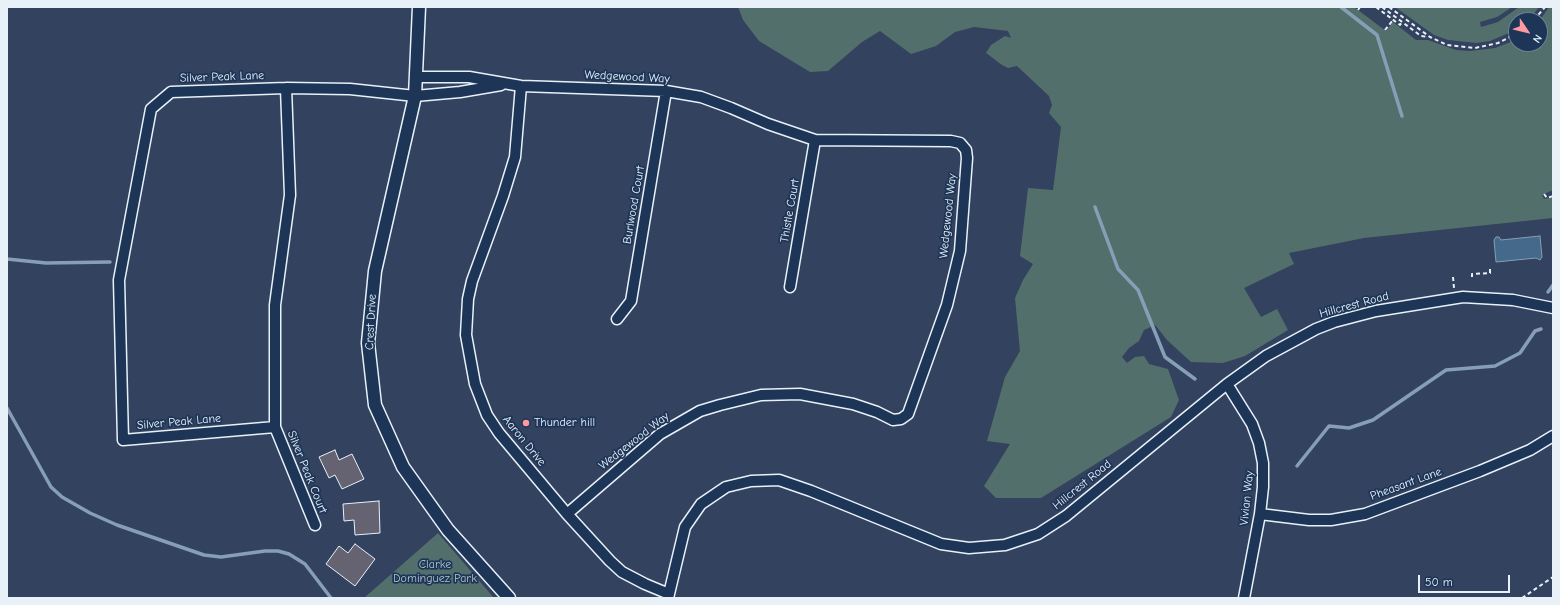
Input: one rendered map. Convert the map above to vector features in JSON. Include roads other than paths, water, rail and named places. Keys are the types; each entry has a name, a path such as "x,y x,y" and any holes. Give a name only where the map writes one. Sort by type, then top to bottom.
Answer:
{"street":[{"name":"Crest Drive","path":"419,7 415,96 375,271 368,342 375,405 403,467 448,530 510,598"},
{"name":"Wedgewood Way","path":"417,77 468,77 521,86 666,91 701,97 768,124 815,140 951,141 960,144 966,150 967,158 960,251 947,305 908,414 902,419 893,420 877,412 853,404 800,394 761,395 720,405 700,411 660,434 567,514"},
{"path":"468,77 468,91"},
{"name":"Wedgewood Way","path":"415,96 468,91 504,84"},
{"name":"Aaron Drive","path":"521,86 515,157 503,196 472,281 466,318 467,346 475,384 487,415 513,450 567,514 622,572 668,596"},
{"path":"275,427 275,306 290,194 286,88"},
{"name":"Silver Peak Lane","path":"275,427 123,440 119,280 151,109 171,92 286,88 350,89 415,96"},
{"name":"Burlwood Court","path":"617,319 631,301 666,91"},
{"name":"Thistle Court","path":"790,287 815,140"},
{"name":"Hillcrest Road","path":"668,596 685,527 702,504 726,487 751,481 779,480 812,491 941,544 969,548 1005,545 1038,534 1066,516 1227,384 1266,356 1310,332 1334,322 1376,311 1463,297 1513,300 1553,308"},
{"name":"Vivian Way","path":"1227,384 1252,424 1259,443 1264,474 1260,514 1244,598"},
{"name":"Silver Peak Court","path":"275,427 315,525"},
{"name":"Pheasant Lane","path":"1260,514 1309,520 1331,520 1364,514 1487,468 1530,450 1553,436"}],"water":[{"path":"1540,236 1542,257 1540,260 1536,258 1496,262 1494,240 1496,237 1499,237 1501,240"}],"waterway":[{"path":"1341,7 1377,35 1402,116"},
{"path":"1095,207 1118,269 1138,290 1165,357 1195,379"},
{"path":"7,259 46,263 110,262"},
{"path":"1548,292 1553,285"},
{"path":"1297,466 1329,426 1349,428 1373,420 1446,370 1495,366 1520,353 1535,331 1541,329"},
{"path":"7,408 51,487 62,497 90,513 117,525 204,555 221,557 265,551 278,551 289,554 305,564 331,598"}],"place":[{"name":"Thunder hill","path":"526,423"}],"park label":[{"name":"Clarke Dominguez Park","path":"435,572"}]}
